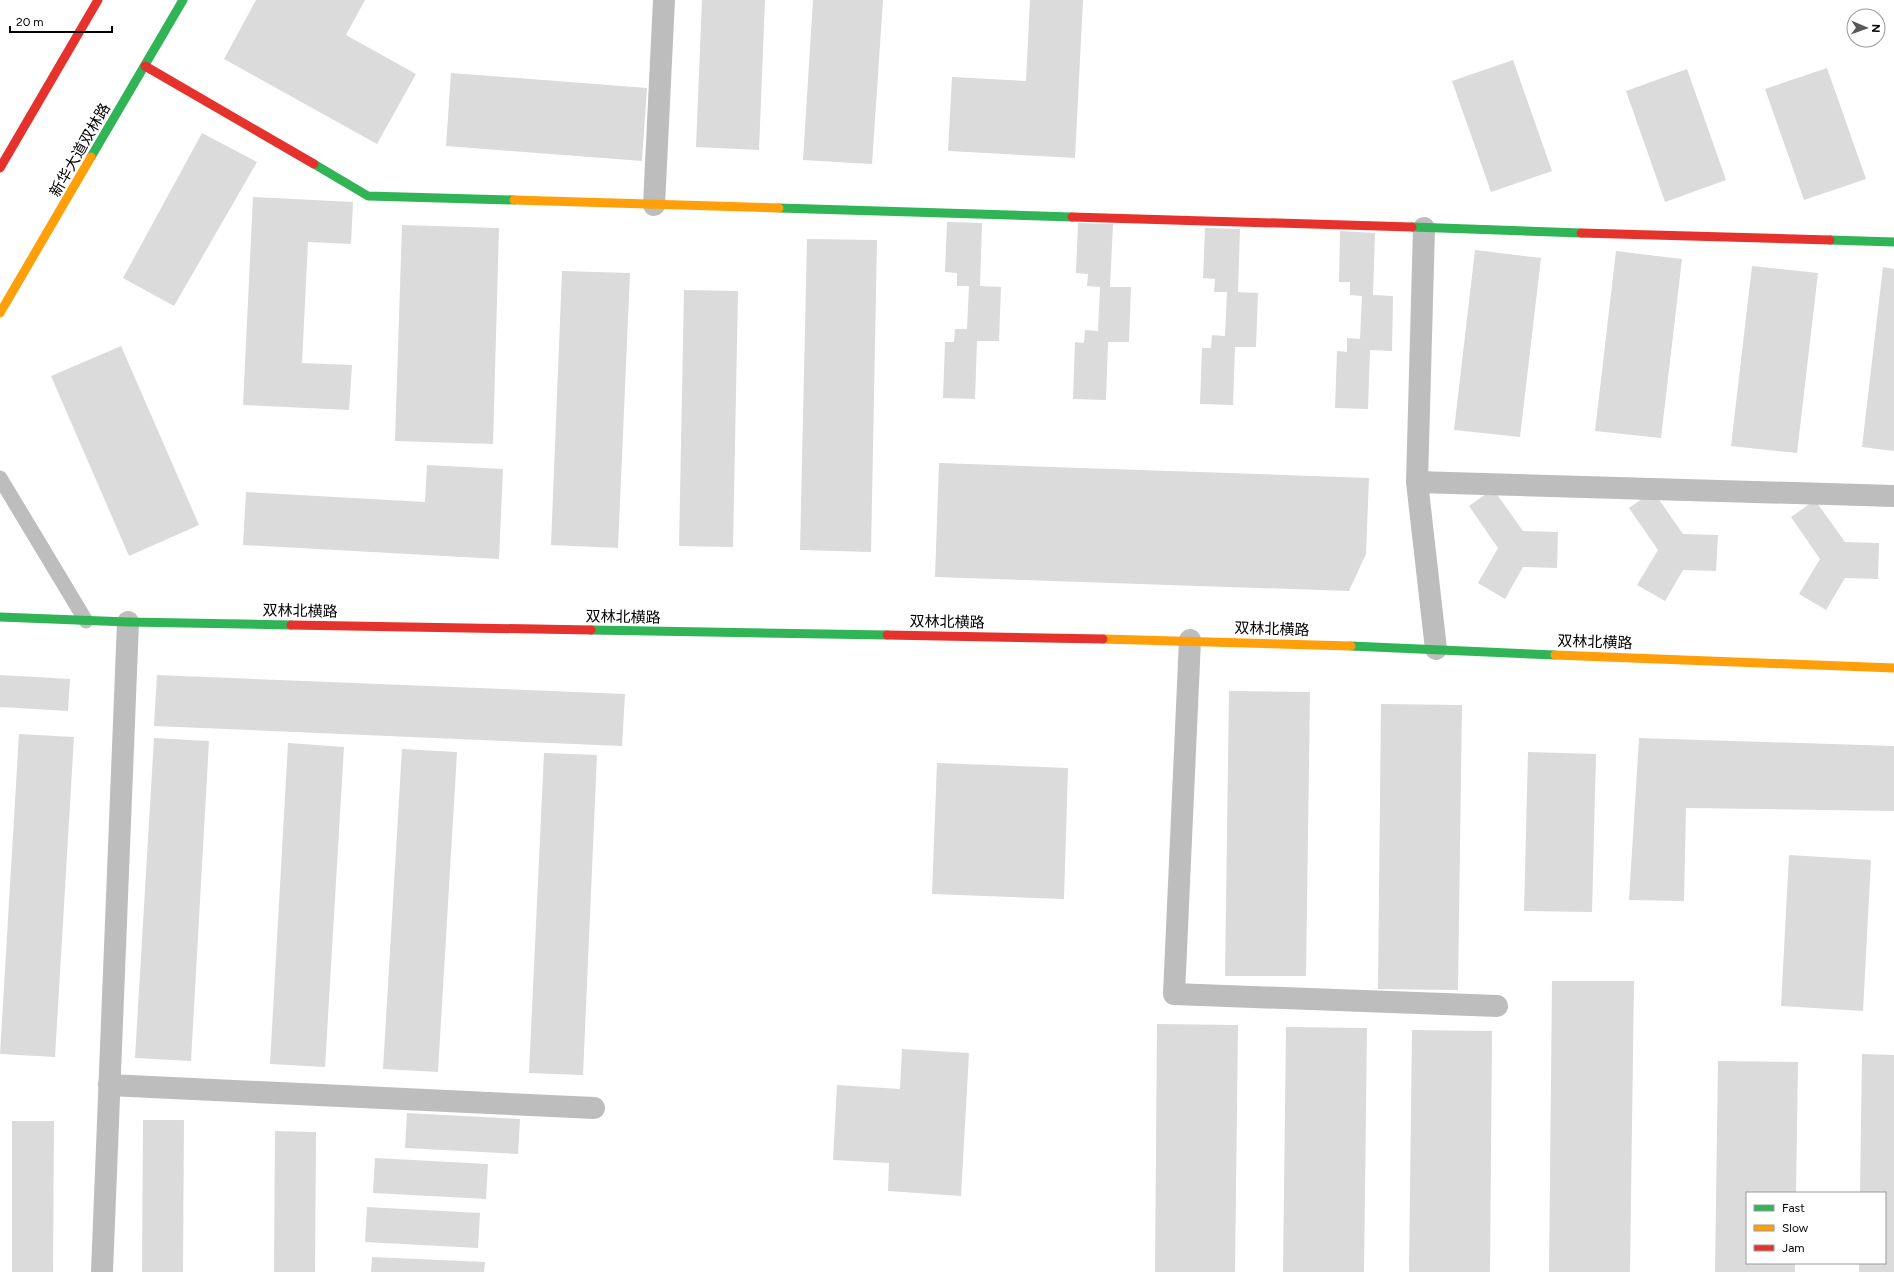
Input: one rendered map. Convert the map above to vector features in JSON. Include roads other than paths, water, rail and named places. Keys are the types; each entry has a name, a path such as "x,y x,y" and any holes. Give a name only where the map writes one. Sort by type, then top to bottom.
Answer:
{"street":[{"path":"0,168 98,0"},
{"name":"新华大道双林路","path":"0,314 183,0"},
{"path":"654,204 664,0"},
{"path":"145,66 368,196 1894,242"},
{"path":"1424,228 1417,482 1436,649"},
{"path":"1417,482 1894,496"},
{"name":"双林北横路","path":"0,617 128,622 1190,640 1894,668"},
{"path":"102,1272 128,622"},
{"path":"1190,640 1174,994 1497,1006"},
{"path":"109,1085 594,1108"}],"lane":[{"path":"0,478 86,621"}]}
